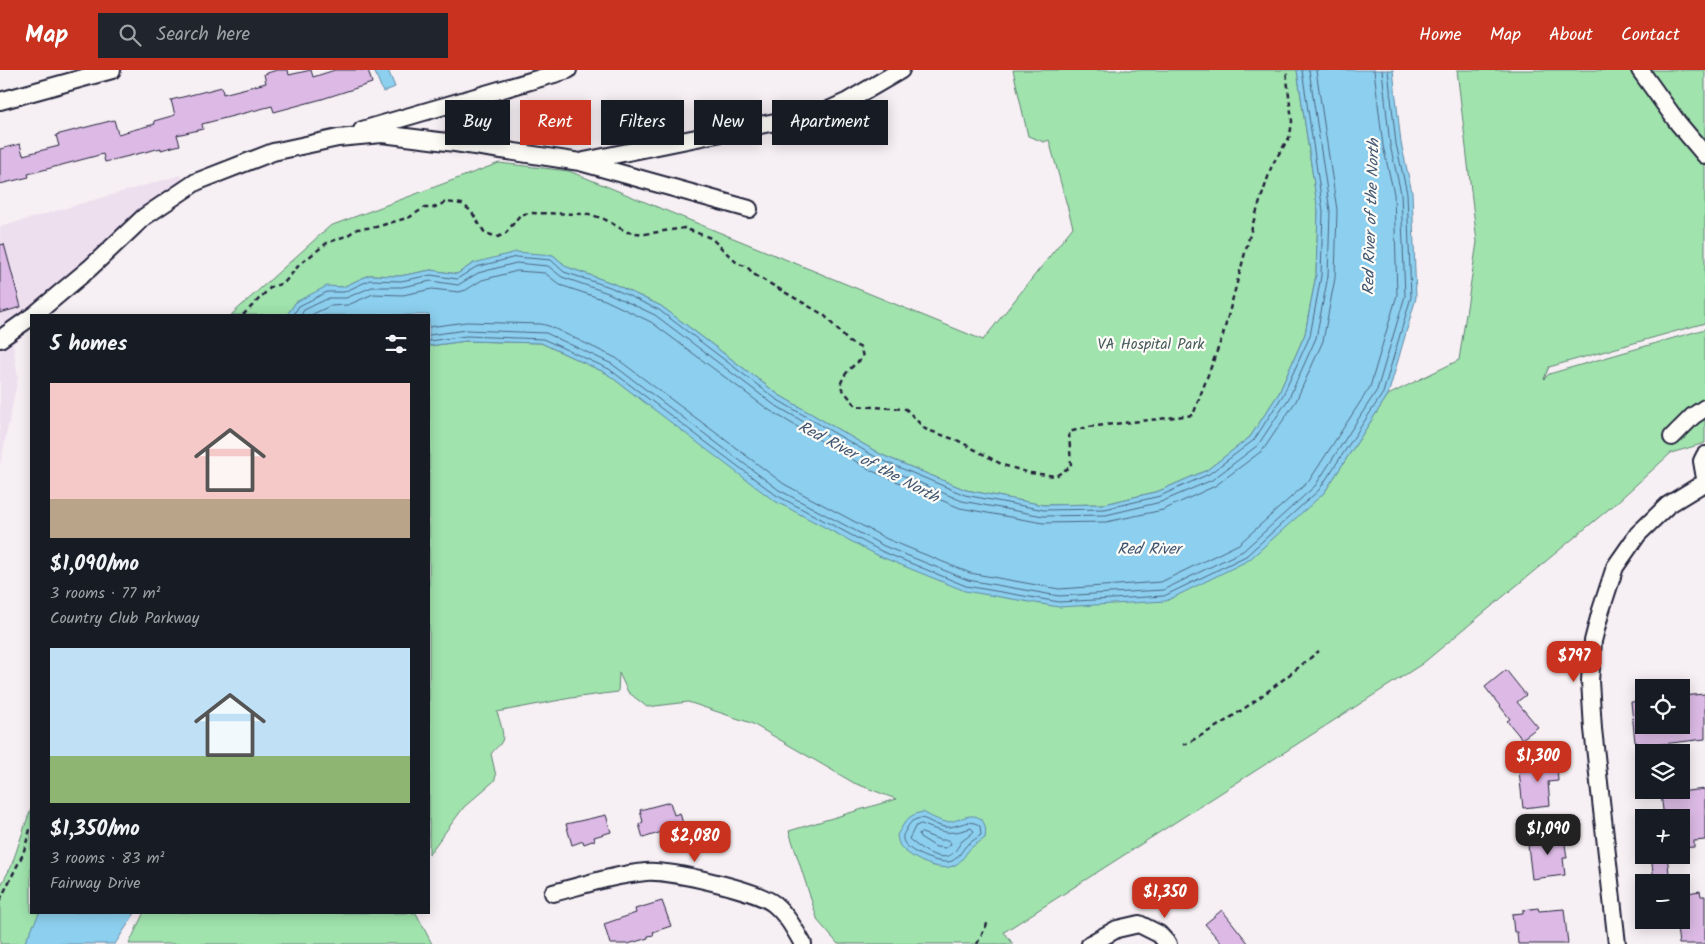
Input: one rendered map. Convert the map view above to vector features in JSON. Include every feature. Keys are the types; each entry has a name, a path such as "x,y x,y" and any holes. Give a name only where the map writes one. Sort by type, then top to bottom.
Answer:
{"street":[{"path":"0,101 112,70"},
{"path":"338,138 381,123 568,70"},
{"path":"580,162 824,112 848,101 901,70"},
{"path":"1640,70 1678,123 1705,155"},
{"path":"35,314 90,268 144,217 196,182 273,152 338,138 382,134 580,162 750,210"},
{"path":"0,339 30,318"},
{"path":"1672,437 1693,416 1705,408"},
{"path":"1705,455 1702,460 1705,478"},
{"path":"1617,944 1592,730 1590,681 1593,641 1615,567 1638,534 1668,505 1705,484"},
{"path":"553,893 614,876 648,872 676,875 750,892 773,903 791,922 803,944"},
{"path":"1090,944 1117,929 1140,924 1159,934 1168,944"}],"path":[{"path":"244,314 271,287 284,283 300,264 327,242 348,236 358,229 376,227 402,220 424,208 433,208 446,202 462,204 471,210 486,233 498,237 506,233 520,215 529,213 589,214 604,219 627,232 645,234 684,228 711,238 738,264 746,266 755,275 824,315 850,342 860,348 863,358 850,368 840,386 856,406 906,409 925,429 959,441 1003,465 1030,473 1056,476 1071,466 1069,432 1088,427 1193,415 1223,335 1253,223 1272,166 1290,136 1292,121 1286,70"},
{"path":"1183,745 1234,717 1319,651"},
{"path":"0,900 23,854 30,830"},
{"path":"977,944 989,920"}],"shaded area":[{"path":"181,175 185,196 48,314 30,314 30,330 13,344 18,378 0,465 0,227"}],"green space":[{"name":"VA Hospital Park","path":"1013,70 1297,70 1318,211 1316,275 1305,334 1279,393 1250,437 1207,470 1159,491 1105,504 1043,505 966,490 882,455 779,395 661,306 612,283 567,267 553,255 474,263 457,274 431,270 400,276 369,275 343,287 327,287 296,302 288,314 232,314 330,226 499,163 569,171 983,340 1073,227 1049,140 1044,142 1028,136"},
{"path":"1457,70 1705,70 1705,323 1549,367 1544,379 1549,374 1705,329 1705,443 1671,453 1616,503 1422,664 1004,932 1013,944 838,944 818,921 789,831 896,799 854,783 751,723 688,702 647,707 628,692 619,673 618,692 571,698 497,712 503,738 491,754 496,776 494,781 464,807 430,853 430,346 466,341 541,343 606,373 693,438 879,556 1324,493 1388,395 1459,360 1477,242"},
{"path":"30,811 30,914 39,914 24,944 0,944 0,887 11,867"},
{"path":"143,914 417,914 432,944 129,944"}],"water":[{"path":"374,70 388,70 395,87 383,92"},
{"name":"Red River","path":"1297,70 1393,70 1401,143 1412,192 1416,298 1388,395 1324,493 1249,560 1166,601 1059,607 965,591 879,556 773,500 606,373 541,343 466,341 430,346 430,314 288,314 296,302 327,286 343,287 369,275 400,276 431,270 457,274 474,263 516,252 553,255 567,267 612,283 661,306 779,395 882,455 966,490 1044,505 1105,504 1159,491 1207,470 1250,437 1279,393 1305,334 1316,275 1318,211"},
{"path":"923,812 946,822 970,816 979,817 984,822 985,838 972,847 959,863 953,866 941,867 926,864 907,853 901,847 897,835 910,817"},
{"path":"39,914 134,914 115,944 24,944"}],"building":[{"path":"277,70 288,70 289,75 311,70 313,77 335,70 368,70 372,83 274,112 272,106 202,124 203,129 177,135 180,145 105,162 103,154 28,174 29,177 0,184 0,149 20,144 23,155 59,146 56,135 114,120 118,134 155,124 154,121 175,115 171,100 222,87 223,94 266,83 264,74"},
{"path":"4,244 21,307 0,313 0,245"},
{"path":"1506,670 1526,695 1517,702 1538,727 1522,739 1507,721 1510,719 1485,687"},
{"path":"1705,694 1705,739 1663,744 1637,744 1635,742 1631,702 1635,702 1635,734 1690,734 1690,695"},
{"path":"1553,758 1554,765 1557,765 1558,781 1548,782 1550,805 1523,808 1519,771 1537,769 1536,760"},
{"path":"1705,789 1705,840 1694,841 1694,847 1690,847 1690,809 1663,809 1662,799 1690,799 1690,791"},
{"path":"670,802 674,815 680,813 685,831 667,836 665,831 643,838 639,824 643,822 640,810"},
{"path":"606,815 611,832 594,837 595,840 584,844 583,841 572,845 566,824"},
{"path":"1563,830 1567,858 1563,858 1565,875 1532,879 1528,845 1547,843 1546,832"},
{"path":"1652,864 1668,864 1669,874 1653,874"},
{"path":"1700,891 1701,896 1705,896 1705,944 1679,944 1677,929 1690,929 1690,893"},
{"path":"662,901 671,926 653,932 654,935 648,936 648,938 628,944 610,944 604,924 636,913 635,909"},
{"path":"1538,908 1539,911 1564,909 1568,944 1518,944 1517,932 1514,932 1512,914"},
{"path":"1222,910 1249,944 1222,944 1205,924"}],"water label":[{"name":"Red River of the North","path":"1370,217"},
{"name":"Red River of the North","path":"869,461"}]}
